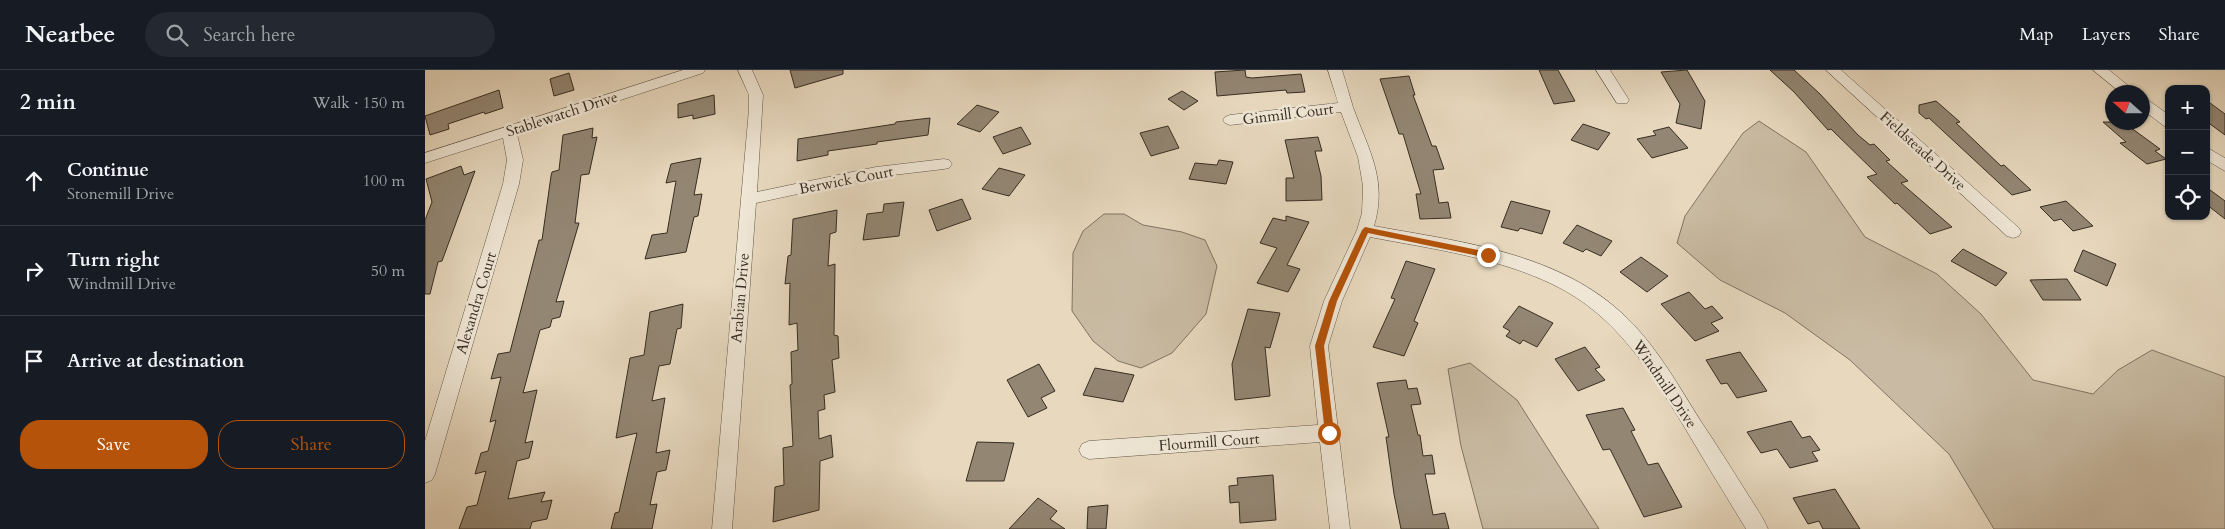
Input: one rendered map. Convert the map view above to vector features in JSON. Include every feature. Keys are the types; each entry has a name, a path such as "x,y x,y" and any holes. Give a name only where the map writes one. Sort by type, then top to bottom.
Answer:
{"street":[{"name":"Stablewatch Drive","path":"425,158 698,70"},
{"name":"Arabian Drive","path":"722,529 756,95 745,70"},
{"path":"1335,70 1346,107 1365,157 1371,186 1370,213 1365,230 1333,301 1319,346 1340,529"},
{"path":"1603,70 1622,100"},
{"name":"Fieldsteade Drive","path":"1833,70 2013,232"},
{"path":"2100,70 2120,85"},
{"name":"Ginmill Court","path":"1230,120 1346,107"},
{"path":"2150,108 2165,120"},
{"name":"Alexandra Court","path":"425,474 511,184 515,160 509,131"},
{"path":"2210,155 2225,166"},
{"name":"Berwick Court","path":"749,199 876,172 944,164"},
{"name":"Windmill Drive","path":"1365,230 1488,255 1527,266 1561,280 1598,303 1625,326 1649,354 1758,529"},
{"name":"Flourmill Court","path":"1089,450 1329,433"}],"shaded area":[{"path":"1759,121 1806,152 1865,237 1937,274 1981,314 2033,380 2093,394 2118,370 2152,350 2225,377 2225,529 1994,529 1949,454 1850,360 1785,313 1720,280 1677,243 1685,216 1743,133"},
{"path":"1104,214 1124,214 1143,225 1182,232 1205,240 1217,266 1206,314 1172,353 1141,368 1118,361 1093,341 1072,311 1073,253 1083,231"},
{"path":"1470,363 1517,400 1599,529 1483,529 1461,446 1448,369"}],"building":[{"path":"790,70 843,70 843,74 795,88"},
{"path":"1245,70 1246,77 1252,78 1301,74 1305,92 1287,93 1286,90 1217,96 1215,72"},
{"path":"1539,70 1558,70 1575,101 1554,104"},
{"path":"1687,70 1705,101 1701,129 1676,123 1680,104 1661,72"},
{"path":"1770,70 1794,70 1820,94 1858,135 1870,145 1874,144 1890,160 1886,161 1908,181 1901,183 1952,227 1930,234 1897,203 1895,204 1867,177 1877,174 1831,129 1828,130 1794,92"},
{"path":"569,73 574,90 554,96 550,79"},
{"path":"1409,76 1415,95 1413,95 1432,146 1436,146 1444,169 1433,170 1439,203 1448,202 1451,218 1420,219 1416,194 1421,194 1403,134 1399,134 1380,79"},
{"path":"499,90 503,108 448,124 449,129 430,135 425,116"},
{"path":"1182,91 1198,101 1184,110 1168,99"},
{"path":"714,95 715,114 693,119 693,115 678,118 678,104"},
{"path":"1936,101 1960,122 1956,123 2001,166 2004,165 2031,190 2012,195 1929,118 1926,119 1919,113 1919,105"},
{"path":"2210,103 2225,114 2225,135 2210,124"},
{"path":"977,105 999,112 980,132 957,124"},
{"path":"930,118 928,135 828,151 828,155 797,161 798,139"},
{"path":"1583,124 1610,133 1598,150 1571,140"},
{"path":"1168,126 1179,148 1151,156 1140,133"},
{"path":"1021,127 1031,144 1003,154 993,137"},
{"path":"1669,127 1688,148 1652,158 1637,139 1656,135 1653,131"},
{"path":"593,128 592,138 597,137 589,174 581,175 575,223 579,223 556,302 564,301 560,317 552,319 550,327 540,330 523,393 537,390 525,443 533,441 529,458 517,461 508,499 545,492 541,502 552,500 547,519 532,522 530,529 459,529 467,507 477,505 486,471 475,474 481,453 488,451 496,420 490,422 501,377 491,379 498,354 510,352 539,240 542,240 551,176 552,172 559,170 563,135"},
{"path":"2112,130 2134,130 2160,149 2155,151 2165,159 2147,164 2120,143 2126,142"},
{"path":"1318,137 1322,151 1315,151 1321,176 1322,200 1286,201 1286,178 1294,178 1285,140"},
{"path":"701,158 694,195 702,194 698,216 694,217 686,252 645,259 652,235 667,233 676,181 666,183 671,164"},
{"path":"1219,160 1233,162 1226,184 1189,179 1195,163 1217,165"},
{"path":"461,166 464,175 475,171 442,261 438,262 430,294 425,294 425,220 432,202 426,179"},
{"path":"999,168 1025,175 1009,196 982,189"},
{"path":"2210,190 2225,201 2225,219 2210,207"},
{"path":"962,199 971,219 937,231 929,210"},
{"path":"1511,201 1550,211 1542,234 1520,228 1518,231 1501,227"},
{"path":"2066,201 2093,226 2073,231 2061,219 2054,221 2040,207"},
{"path":"904,202 899,236 863,240 867,214 883,212 884,204"},
{"path":"837,210 836,232 830,234 828,266 835,264 834,335 838,336 839,358 832,360 835,392 824,395 825,409 818,411 819,439 831,435 833,457 820,461 819,510 773,522 775,487 784,485 783,448 793,446 790,385 792,384 791,352 798,350 797,323 789,325 790,283 785,284 788,256 791,255 793,219"},
{"path":"1286,216 1309,222 1287,265 1300,269 1288,292 1257,283 1277,248 1260,243 1273,218 1286,221"},
{"path":"1577,225 1612,241 1601,256 1586,249 1583,252 1563,243"},
{"path":"1963,249 2007,273 1996,286 1951,261"},
{"path":"2083,250 2116,264 2107,286 2074,271"},
{"path":"1641,257 1668,276 1647,292 1620,272"},
{"path":"1406,261 1435,269 1414,321 1418,323 1404,356 1373,347 1395,299 1391,298"},
{"path":"2067,279 2081,300 2043,300 2030,280"},
{"path":"1689,292 1705,309 1712,306 1723,318 1711,323 1719,331 1695,341 1661,304"},
{"path":"683,304 681,328 677,329 670,364 659,366 652,401 665,398 656,453 670,450 666,470 657,472 650,505 657,504 652,529 611,529 615,513 619,512 637,433 616,438 630,358 644,355 650,312"},
{"path":"1519,306 1553,323 1537,347 1523,340 1520,344 1506,336 1510,331 1503,327"},
{"path":"1248,309 1280,313 1270,348 1265,347 1270,396 1235,400 1232,364"},
{"path":"1585,347 1600,367 1595,369 1605,380 1578,391 1555,359"},
{"path":"1740,352 1767,391 1737,398 1727,383 1721,384 1706,360"},
{"path":"1039,364 1055,391 1041,398 1047,408 1028,417 1007,380"},
{"path":"1095,368 1134,375 1123,402 1083,395"},
{"path":"1406,380 1408,389 1417,388 1421,404 1411,405 1418,435 1420,435 1423,456 1432,455 1435,474 1425,474 1433,515 1445,513 1449,529 1401,529 1386,437 1389,437 1377,383"},
{"path":"1623,408 1635,430 1631,431 1648,465 1658,463 1682,507 1644,517 1610,449 1603,450 1586,415"},
{"path":"1791,421 1802,438 1810,436 1820,450 1812,452 1818,461 1790,468 1777,449 1761,453 1747,432"},
{"path":"977,442 1014,443 1004,481 966,481"},
{"path":"1273,475 1276,520 1240,523 1239,502 1230,503 1229,486 1238,485 1237,478"},
{"path":"1835,489 1860,529 1823,529 1819,521 1808,524 1793,498"},
{"path":"1038,498 1057,511 1050,519 1065,529 1009,529"},
{"path":"1108,505 1106,529 1087,529 1088,507"}],"route":[{"path":"1329,433 1319,346 1333,301 1365,230 1488,255"}]}
